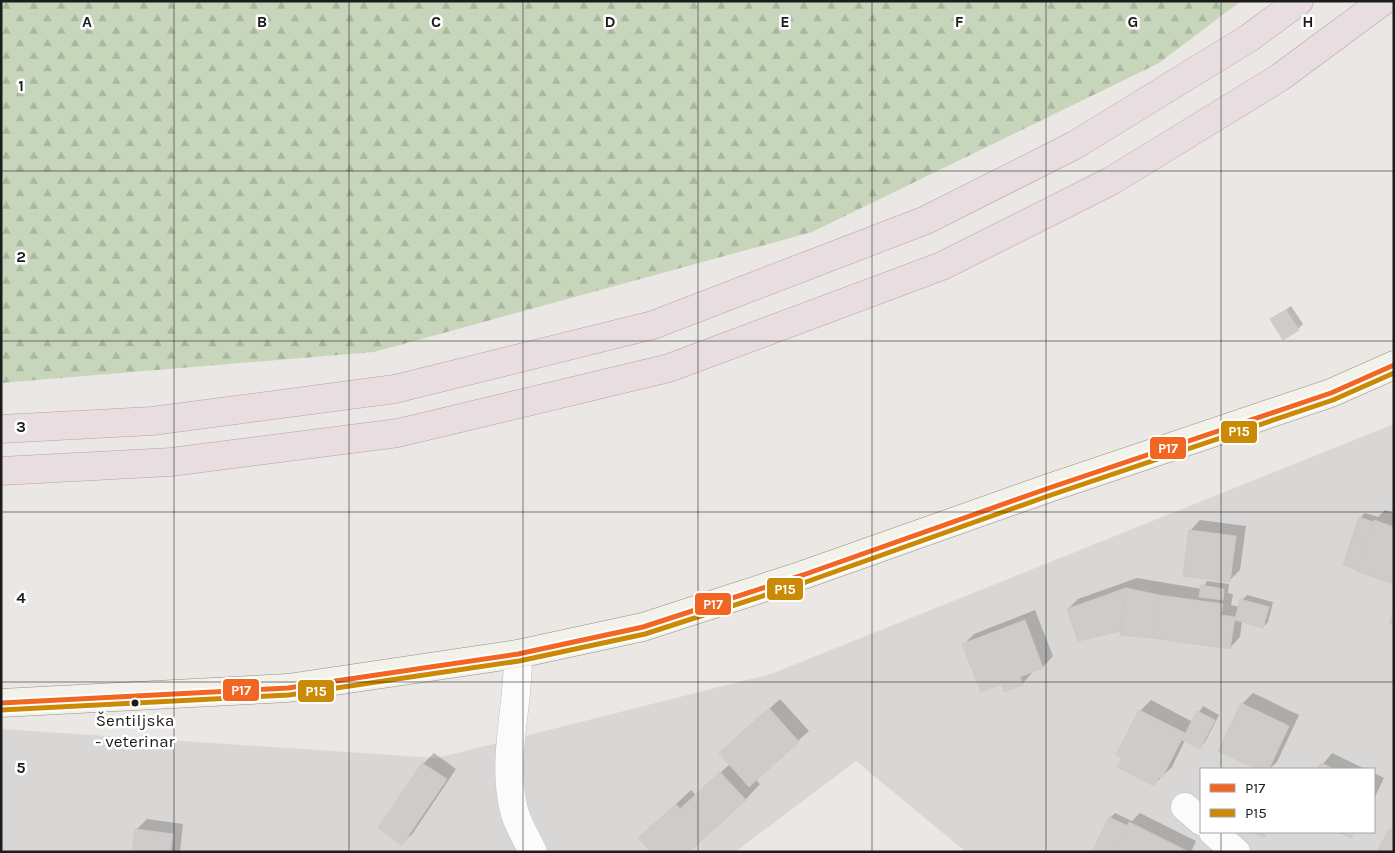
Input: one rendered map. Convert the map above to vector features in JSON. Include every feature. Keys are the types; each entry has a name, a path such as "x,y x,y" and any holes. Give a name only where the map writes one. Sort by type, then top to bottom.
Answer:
{"highway":[{"path":"1,429 152,421 395,389 653,325 926,220 1075,145 1249,38 1299,1"},
{"path":"1,471 171,462 398,434 668,368 942,266 1111,181 1279,78 1383,1"}],"street":[{"path":"1,703 288,688 518,654 643,627 803,576 1049,488 1331,393 1394,365"},
{"path":"518,654 518,676 510,767 514,811 534,852"},
{"path":"1214,833 1236,852"}],"shaded area":[{"path":"1394,424 1394,852 966,852 856,761 735,852 1,852 1,729 437,758 771,674"}],"green space":[{"path":"1,1 1241,1 1159,63 812,232 374,352 1,383"}],"building":[{"path":"1286,310 1299,330 1283,340 1270,319"},
{"path":"1359,517 1373,522 1357,570 1343,565"},
{"path":"1374,520 1394,527 1394,584 1356,571"},
{"path":"1189,530 1236,536 1230,582 1183,576"},
{"path":"1201,585 1224,589 1223,600 1199,597"},
{"path":"1126,588 1120,631 1078,641 1067,609"},
{"path":"1126,588 1159,595 1153,638 1120,635"},
{"path":"1159,595 1223,604 1221,615 1235,617 1230,649 1153,638"},
{"path":"1240,599 1269,607 1263,628 1235,620"},
{"path":"1394,609 1394,625 1389,623"},
{"path":"1025,620 1043,668 1020,677 1023,685 1004,692 1002,684 981,692 962,644"},
{"path":"1241,703 1289,726 1269,768 1255,768 1218,751"},
{"path":"769,708 799,742 749,787 719,753"},
{"path":"1139,710 1185,733 1162,778 1159,777 1154,786 1117,767 1122,758 1116,755"},
{"path":"1197,711 1215,720 1200,749 1182,740"},
{"path":"422,763 447,779 402,845 378,828"},
{"path":"1321,763 1332,768 1318,768"},
{"path":"720,772 746,800 689,852 651,852 638,838 676,804 680,809"},
{"path":"1109,817 1128,826 1115,852 1092,852"},
{"path":"1129,822 1187,851 1187,852 1115,852"},
{"path":"135,829 173,834 170,852 132,852"},
{"path":"1389,829 1394,831 1394,852 1377,852"},
{"path":"1254,833 1266,833 1264,838"},
{"path":"1340,833 1354,833 1351,838"}],"transit line":[{"name":"P17","path":"1,703 288,688 518,654 643,627 803,575 1049,488 1331,393 1394,365"},
{"name":"P15","path":"1,710 289,695 519,661 645,634 806,582 1051,495 1333,400 1394,373"}],"place":[{"name":"Šentiljska - veterinar","path":"135,703"}]}
